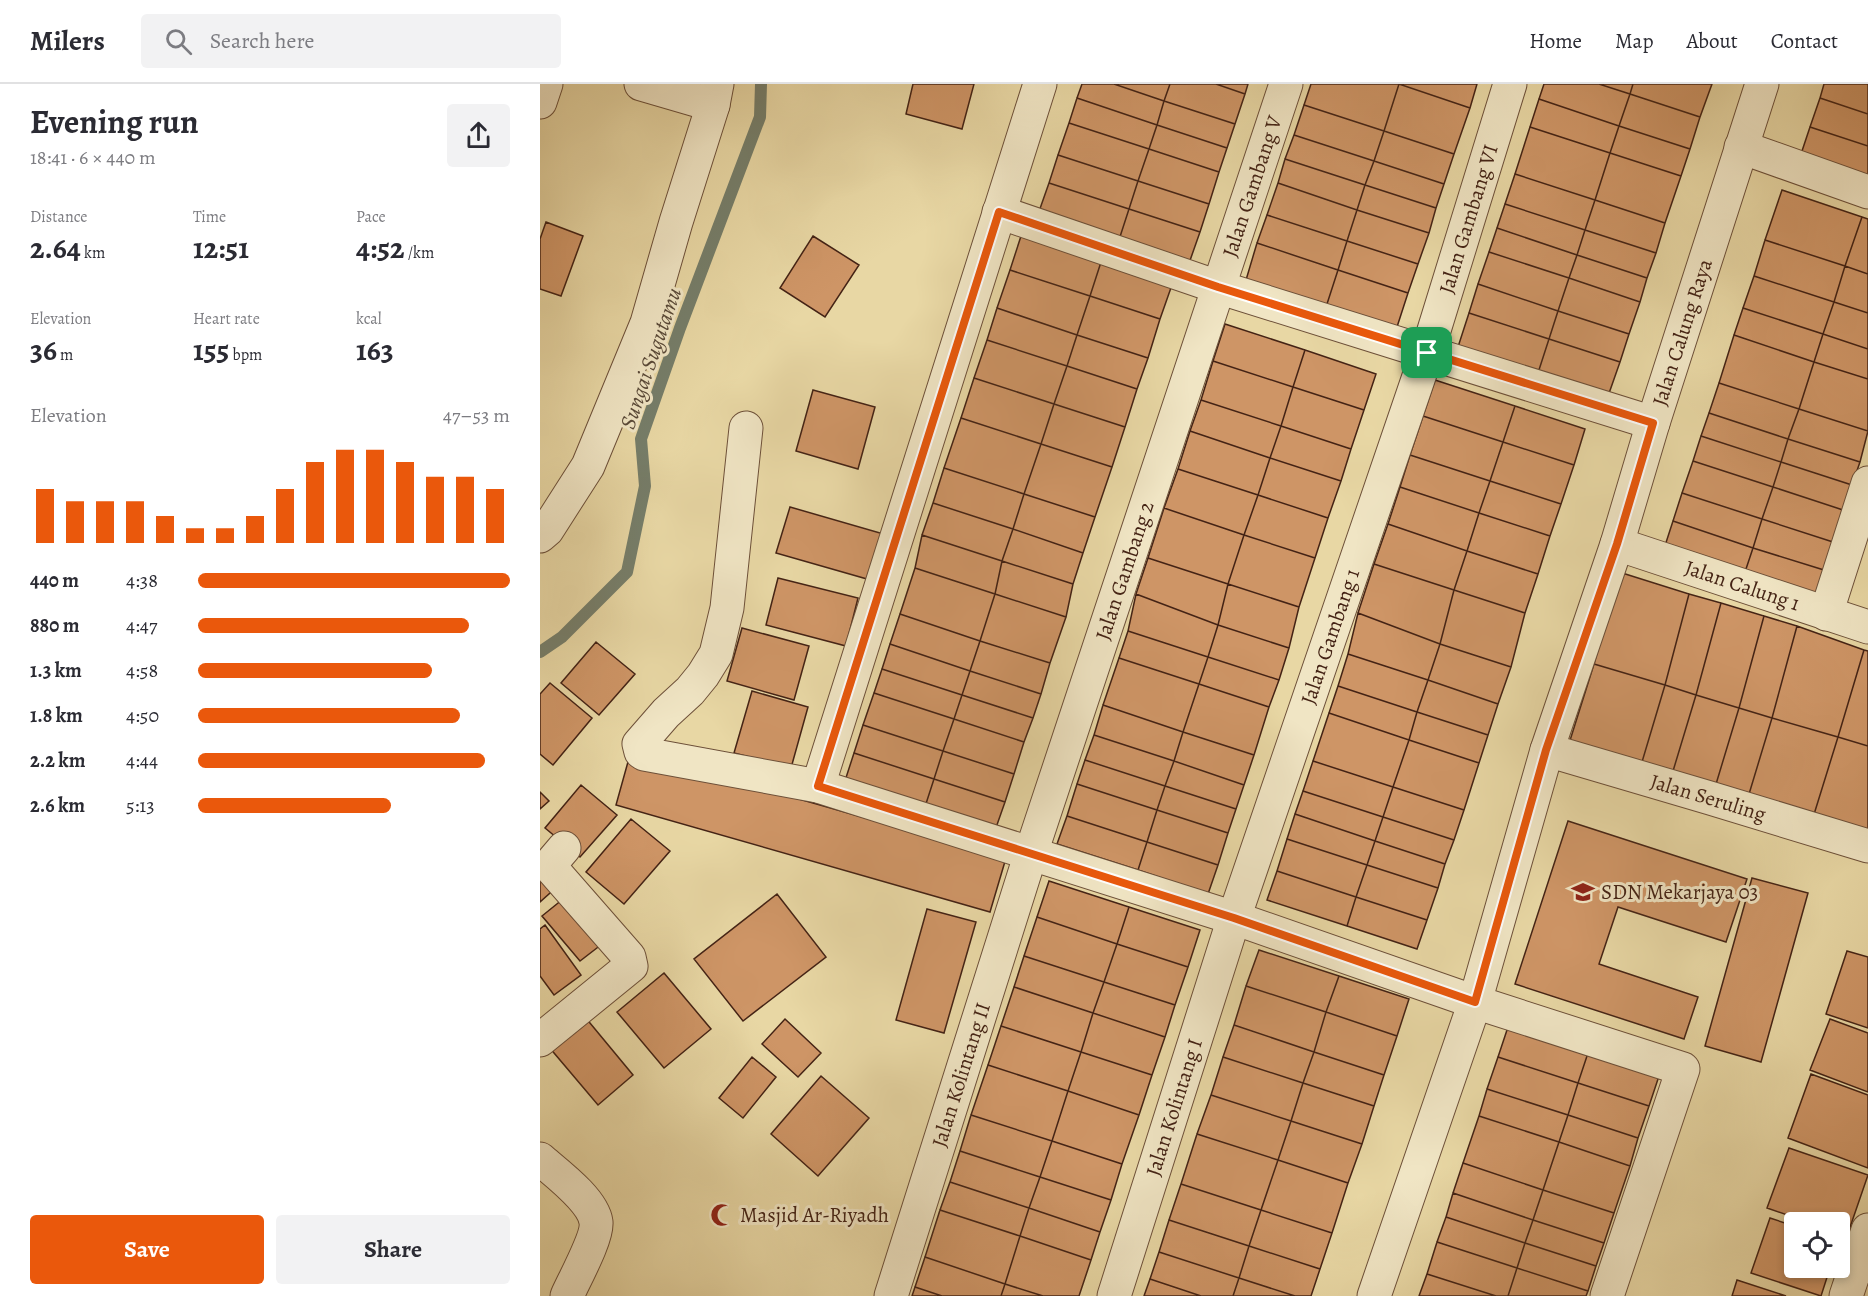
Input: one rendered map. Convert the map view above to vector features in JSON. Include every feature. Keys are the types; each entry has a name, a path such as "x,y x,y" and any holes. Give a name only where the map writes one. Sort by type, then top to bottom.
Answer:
{"street":[{"path":"540,102 546,84"},
{"path":"542,531 588,466 646,322 715,94 641,84"},
{"path":"818,786 1040,84"},
{"name":"Jalan Gambang V","path":"1218,287 1286,84"},
{"name":"Jalan Gambang VI","path":"1427,353 1510,84"},
{"name":"Jalan Calung Raya","path":"1374,1296 1475,1002 1546,750 1617,544 1653,423 1762,84"},
{"path":"1741,147 1868,192"},
{"path":"999,212 1218,287 1653,423"},
{"name":"Jalan Gambang 2","path":"1031,853 1218,287"},
{"name":"Jalan Gambang 1","path":"1234,918 1427,353"},
{"path":"746,428 727,608 716,654 704,675 690,692 666,712 639,744 639,750 644,754 818,786 1234,918 1475,1002 1683,1069 1607,1296"},
{"path":"1826,614 1868,483"},
{"name":"Jalan Calung 1","path":"1617,544 1868,627"},
{"name":"Jalan Seruling","path":"1546,750 1868,846"},
{"path":"540,1040 630,969 632,963 552,869 552,862 564,848"},
{"name":"Jalan Kolintang II","path":"891,1296 1031,853"},
{"name":"Jalan Kolintang I","path":"1114,1296 1234,918"},
{"path":"540,1159 588,1204 596,1222 594,1240 567,1296"},
{"path":"1846,1296 1868,1230"}],"building":[{"path":"913,84 974,84 962,129 906,114"},
{"path":"1082,84 1114,84 1164,101 1157,125 1077,98"},
{"path":"1114,84 1170,84 1164,101"},
{"path":"1170,84 1216,84 1245,94 1235,124 1164,101"},
{"path":"1216,84 1248,84 1245,94"},
{"path":"1311,84 1399,84 1384,131 1304,105"},
{"path":"1399,84 1477,84 1470,108"},
{"path":"1399,84 1470,108 1454,154 1384,131"},
{"path":"1544,84 1599,84 1630,94 1619,126 1539,99"},
{"path":"1599,84 1633,84 1630,94"},
{"path":"1633,84 1712,84 1700,117 1630,94"},
{"path":"1824,84 1868,84 1868,114 1820,98"},
{"path":"1630,94 1700,117 1690,149 1619,126"},
{"path":"1077,98 1157,125 1149,149 1069,123"},
{"path":"1820,98 1868,114 1868,146 1810,127"},
{"path":"1539,99 1619,126 1610,153 1530,127"},
{"path":"1164,101 1235,124 1227,148 1157,125"},
{"path":"1304,105 1384,131 1374,161 1294,135"},
{"path":"1069,123 1149,149 1138,181 1058,155"},
{"path":"1157,125 1227,148 1219,172 1149,149"},
{"path":"1619,126 1690,149 1681,176 1610,153"},
{"path":"1530,127 1610,153 1595,200 1515,174"},
{"path":"1810,127 1868,146 1868,186 1798,163"},
{"path":"1384,131 1454,154 1444,184 1374,161"},
{"path":"1294,135 1374,161 1365,185 1285,159"},
{"path":"1149,149 1219,172 1209,204 1138,181"},
{"path":"1610,153 1681,176 1665,223 1595,200"},
{"path":"1058,155 1138,181 1129,209 1049,183"},
{"path":"1285,159 1365,185 1357,210 1278,183"},
{"path":"1374,161 1444,184 1436,208 1365,185"},
{"path":"1515,174 1595,200 1585,230 1505,204"},
{"path":"1138,181 1209,204 1200,232 1129,209"},
{"path":"1049,183 1129,209 1117,246 1036,220"},
{"path":"1278,183 1357,210 1347,241 1267,215"},
{"path":"1365,185 1436,208 1429,233 1357,210"},
{"path":"1782,190 1862,217 1845,266 1765,240"},
{"path":"1595,200 1665,223 1656,253 1585,230"},
{"path":"1505,204 1585,230 1577,255 1497,228"},
{"path":"1129,209 1200,232 1187,269 1117,246"},
{"path":"1357,210 1429,233 1418,264 1347,241"},
{"path":"1267,215 1347,241 1338,270 1257,243"},
{"path":"1862,217 1868,219 1868,274 1845,266"},
{"path":"546,222 583,236 561,296 540,289 540,239"},
{"path":"1497,228 1577,255 1569,278 1489,252"},
{"path":"1585,230 1656,253 1647,278 1577,255"},
{"path":"1022,233 1102,259 1090,296 1010,270"},
{"path":"813,236 859,265 825,317 780,288"},
{"path":"1765,240 1845,266 1834,302 1754,276"},
{"path":"1347,241 1418,264 1408,293 1338,270"},
{"path":"1257,243 1338,270 1326,307 1246,280"},
{"path":"1489,252 1569,278 1558,311 1478,284"},
{"path":"1577,255 1647,278 1640,302 1569,278"},
{"path":"1102,259 1173,282 1160,319 1090,296"},
{"path":"1845,266 1868,274 1868,313 1834,302"},
{"path":"1010,270 1090,296 1077,335 997,308"},
{"path":"1338,270 1408,293 1396,330 1326,307"},
{"path":"1754,276 1834,302 1823,334 1743,308"},
{"path":"1569,278 1640,302 1629,334 1558,311"},
{"path":"1478,284 1558,311 1549,339 1469,313"},
{"path":"1090,296 1160,319 1148,358 1077,335"},
{"path":"1834,302 1868,313 1868,349 1823,334"},
{"path":"997,308 1077,335 1067,366 987,340"},
{"path":"1743,308 1823,334 1814,362 1734,335"},
{"path":"1558,311 1629,334 1620,362 1549,339"},
{"path":"1469,313 1549,339 1537,376 1457,350"},
{"path":"1225,324 1305,350 1293,387 1213,361"},
{"path":"1823,334 1868,349 1868,379 1814,362"},
{"path":"1077,335 1148,358 1137,389 1067,366"},
{"path":"1734,335 1814,362 1799,409 1719,383"},
{"path":"1549,339 1620,362 1607,399 1537,376"},
{"path":"987,340 1067,366 1054,404 974,378"},
{"path":"1305,350 1376,374 1364,410 1293,387"},
{"path":"1213,361 1293,387 1281,426 1201,400"},
{"path":"1814,362 1868,379 1868,431 1799,409"},
{"path":"1067,366 1137,389 1125,427 1054,404"},
{"path":"974,378 1054,404 1041,444 961,418"},
{"path":"1435,380 1515,406 1503,442 1423,416"},
{"path":"1719,383 1799,409 1788,439 1709,413"},
{"path":"1293,387 1364,410 1351,449 1281,426"},
{"path":"813,390 875,407 858,469 796,451"},
{"path":"1201,400 1281,426 1270,458 1190,431"},
{"path":"1054,404 1125,427 1112,467 1041,444"},
{"path":"1515,406 1585,429 1574,465 1503,442"},
{"path":"1799,409 1868,431 1860,462 1788,439"},
{"path":"1709,413 1788,439 1781,462 1701,436"},
{"path":"1423,416 1503,442 1490,481 1410,455"},
{"path":"961,418 1041,444 1024,494 944,468"},
{"path":"1281,426 1351,449 1341,481 1270,458"},
{"path":"1190,431 1270,458 1258,495 1178,469"},
{"path":"1701,436 1781,462 1773,487 1693,461"},
{"path":"1788,439 1860,462 1852,485 1781,462"},
{"path":"1503,442 1574,465 1561,504 1490,481"},
{"path":"1041,444 1112,467 1095,517 1024,494"},
{"path":"1410,455 1490,481 1479,513 1400,487"},
{"path":"1270,458 1341,481 1328,518 1258,495"},
{"path":"1693,461 1773,487 1762,519 1682,493"},
{"path":"1781,462 1852,485 1843,510 1773,487"},
{"path":"944,468 1024,494 1013,529 933,503"},
{"path":"1178,469 1258,495 1244,535 1164,508"},
{"path":"1490,481 1561,504 1550,536 1479,513"},
{"path":"1400,487 1479,513 1467,551 1388,524"},
{"path":"1773,487 1843,510 1833,542 1762,519"},
{"path":"1682,493 1762,519 1753,548 1673,521"},
{"path":"1024,494 1095,517 1083,553 1013,529"},
{"path":"1258,495 1328,518 1315,558 1244,535"},
{"path":"933,503 1013,529 1002,561 922,535"},
{"path":"790,507 887,535 874,581 776,553"},
{"path":"1164,508 1244,535 1228,584 1148,558"},
{"path":"1479,513 1550,536 1538,574 1467,551"},
{"path":"1762,519 1833,542 1824,570 1753,548"},
{"path":"1673,521 1753,548 1741,584 1661,558"},
{"path":"1388,524 1467,551 1454,590 1374,564"},
{"path":"1013,529 1083,553 1073,584 1002,561"},
{"path":"922,535 1002,561 995,594 915,568"},
{"path":"1244,535 1315,558 1299,607 1228,584"},
{"path":"1753,548 1824,570 1811,607 1741,584"},
{"path":"1467,551 1538,574 1525,613 1454,590"},
{"path":"1148,558 1228,584 1218,625 1136,594"},
{"path":"1002,561 1073,584 1066,617 995,594"},
{"path":"1374,564 1454,590 1440,644 1358,613"},
{"path":"915,568 995,594 980,641 900,614"},
{"path":"1619,572 1689,594 1665,685 1594,664"},
{"path":"778,578 858,598 846,646 766,625"},
{"path":"1228,584 1299,607 1289,648 1218,625"},
{"path":"1454,590 1525,613 1511,667 1440,644"},
{"path":"995,594 1066,617 1050,663 980,641"},
{"path":"1136,594 1218,625 1208,657 1128,631"},
{"path":"1689,594 1721,603 1696,695 1665,685"},
{"path":"1721,603 1764,616 1739,708 1696,695"},
{"path":"1358,613 1440,644 1428,680 1348,654"},
{"path":"900,614 980,641 970,671 890,644"},
{"path":"1764,616 1797,626 1772,718 1739,708"},
{"path":"1218,625 1289,648 1279,680 1208,657"},
{"path":"1797,626 1864,650 1838,737 1772,718"},
{"path":"742,628 809,646 794,700 727,681"},
{"path":"1128,631 1208,657 1199,684 1119,658"},
{"path":"980,641 1050,663 1041,694 970,671"},
{"path":"596,642 635,674 599,715 561,683"},
{"path":"890,644 970,671 962,695 882,669"},
{"path":"1440,644 1511,667 1498,704 1428,680"},
{"path":"1864,650 1868,651 1868,746 1838,737"},
{"path":"1348,654 1428,680 1417,712 1338,686"},
{"path":"1208,657 1279,680 1269,707 1199,684"},
{"path":"1119,658 1199,684 1183,732 1103,705"},
{"path":"1594,664 1665,685 1639,772 1567,750"},
{"path":"882,669 962,695 954,719 874,693"},
{"path":"970,671 1041,694 1033,718 962,695"},
{"path":"1428,680 1498,704 1488,735 1417,712"},
{"path":"550,683 592,718 553,765 540,754 540,694"},
{"path":"1199,684 1269,707 1254,755 1183,732"},
{"path":"1665,685 1696,695 1670,781 1639,772"},
{"path":"1338,686 1417,712 1409,740 1329,713"},
{"path":"752,691 808,707 791,768 734,753"},
{"path":"874,693 954,719 943,751 863,725"},
{"path":"962,695 1033,718 1024,742 954,719"},
{"path":"1696,695 1739,708 1713,794 1670,781"},
{"path":"1103,705 1183,732 1174,761 1094,735"},
{"path":"1739,708 1772,718 1746,804 1713,794"},
{"path":"1417,712 1488,735 1479,763 1409,740"},
{"path":"1329,713 1409,740 1393,787 1313,761"},
{"path":"1772,718 1838,737 1811,824 1746,804"},
{"path":"954,719 1024,742 1014,774 943,751"},
{"path":"863,725 943,751 934,779 854,753"},
{"path":"1183,732 1254,755 1244,785 1174,761"},
{"path":"1094,735 1174,761 1165,786 1085,760"},
{"path":"1838,737 1868,746 1868,841 1811,824"},
{"path":"1409,740 1479,763 1464,810 1393,787"},
{"path":"631,751 1006,858 990,912 616,805"},
{"path":"943,751 1014,774 1005,802 934,779"},
{"path":"854,753 934,779 922,816 842,790"},
{"path":"1085,760 1165,786 1157,810 1077,784"},
{"path":"1174,761 1244,785 1236,809 1165,786"},
{"path":"1313,761 1393,787 1383,817 1303,791"},
{"path":"934,779 1005,802 992,839 922,816"},
{"path":"1077,784 1157,810 1147,842 1067,816"},
{"path":"581,785 617,815 580,857 545,828"},
{"path":"1165,786 1236,809 1228,833 1157,810"},
{"path":"1393,787 1464,810 1454,840 1383,817"},
{"path":"1303,791 1383,817 1375,841 1295,814"},
{"path":"540,792 549,801 540,809"},
{"path":"1157,810 1228,833 1218,865 1147,842"},
{"path":"1295,814 1375,841 1367,865 1287,839"},
{"path":"1067,816 1147,842 1138,870 1057,844"},
{"path":"1383,817 1454,840 1445,864 1375,841"},
{"path":"631,819 670,851 624,904 586,872"},
{"path":"1568,821 1747,879 1726,942 1618,907 1599,964 1698,997 1684,1039 1515,984"},
{"path":"1287,839 1367,865 1356,897 1277,871"},
{"path":"1375,841 1445,864 1438,888 1367,865"},
{"path":"1147,842 1218,865 1208,894 1138,870"},
{"path":"540,864 559,885 540,902"},
{"path":"1367,865 1438,888 1427,920 1356,897"},
{"path":"1277,871 1356,897 1347,926 1267,900"},
{"path":"1752,878 1808,893 1761,1062 1705,1046"},
{"path":"1049,881 1129,907 1117,944 1037,917"},
{"path":"777,894 826,957 743,1021 694,959"},
{"path":"568,895 606,941 580,961 542,916"},
{"path":"1356,897 1427,920 1417,949 1347,926"},
{"path":"1129,907 1200,930 1188,967 1117,944"},
{"path":"927,909 976,922 944,1033 896,1020"},
{"path":"1037,917 1117,944 1104,982 1024,956"},
{"path":"545,925 581,975 554,995 540,976 540,929"},
{"path":"1117,944 1188,967 1175,1005 1104,982"},
{"path":"1259,950 1339,976 1326,1012 1246,986"},
{"path":"1847,951 1868,957 1868,1028 1826,1014"},
{"path":"1024,956 1104,982 1093,1013 1014,987"},
{"path":"664,973 711,1029 664,1068 617,1012"},
{"path":"1339,976 1409,999 1397,1036 1326,1012"},
{"path":"1104,982 1175,1005 1165,1037 1093,1013"},
{"path":"1246,986 1326,1012 1314,1052 1234,1025"},
{"path":"1014,987 1093,1013 1081,1052 1001,1026"},
{"path":"1326,1012 1397,1036 1384,1075 1314,1052"},
{"path":"1093,1013 1165,1037 1152,1075 1081,1052"},
{"path":"585,1017 633,1075 598,1105 549,1047"},
{"path":"785,1019 821,1053 798,1077 762,1044"},
{"path":"1830,1019 1868,1033 1868,1092 1810,1070"},
{"path":"1510,1021 1590,1047 1578,1083 1498,1057"},
{"path":"1234,1025 1314,1052 1303,1083 1223,1057"},
{"path":"1001,1026 1081,1052 1068,1091 988,1065"},
{"path":"1590,1047 1661,1070 1649,1106 1578,1083"},
{"path":"1081,1052 1152,1075 1139,1115 1068,1091"},
{"path":"1314,1052 1384,1075 1374,1106 1303,1083"},
{"path":"752,1057 776,1077 743,1118 719,1098"},
{"path":"1223,1057 1303,1083 1291,1121 1211,1095"},
{"path":"1498,1057 1578,1083 1568,1115 1487,1089"},
{"path":"988,1065 1068,1091 1052,1141 971,1115"},
{"path":"1811,1074 1868,1095 1868,1168 1788,1138"},
{"path":"821,1076 869,1118 818,1176 771,1134"},
{"path":"1303,1083 1374,1106 1362,1144 1291,1121"},
{"path":"1578,1083 1649,1106 1638,1138 1568,1115"},
{"path":"1487,1089 1568,1115 1559,1142 1479,1116"},
{"path":"1068,1091 1139,1115 1122,1164 1052,1141"},
{"path":"1211,1095 1291,1121 1278,1160 1197,1134"},
{"path":"971,1115 1052,1141 1040,1177 960,1151"},
{"path":"1568,1115 1638,1138 1630,1166 1559,1142"},
{"path":"1479,1116 1559,1142 1543,1190 1463,1163"},
{"path":"1291,1121 1362,1144 1348,1183 1278,1160"},
{"path":"1197,1134 1278,1160 1261,1210 1181,1184"},
{"path":"1052,1141 1122,1164 1111,1200 1040,1177"},
{"path":"1559,1142 1630,1166 1614,1213 1543,1190"},
{"path":"1789,1148 1868,1175 1850,1227 1850,1212 1784,1212 1784,1214 1767,1208"},
{"path":"960,1151 1040,1177 1029,1208 950,1182"},
{"path":"1278,1160 1348,1183 1332,1233 1261,1210"},
{"path":"1463,1163 1543,1190 1533,1220 1453,1193"},
{"path":"1040,1177 1111,1200 1100,1232 1029,1208"},
{"path":"950,1182 1029,1208 1020,1236 940,1210"},
{"path":"1181,1184 1261,1210 1249,1246 1169,1220"},
{"path":"1543,1190 1614,1213 1604,1243 1533,1220"},
{"path":"1453,1193 1533,1220 1525,1243 1446,1217"},
{"path":"1029,1208 1100,1232 1091,1260 1020,1236"},
{"path":"940,1210 1020,1236 1005,1284 925,1257"},
{"path":"1261,1210 1332,1233 1320,1269 1249,1246"},
{"path":"1446,1217 1525,1243 1517,1268 1437,1242"},
{"path":"1770,1218 1784,1223 1784,1278 1827,1278 1821,1296 1751,1273"},
{"path":"1169,1220 1249,1246 1239,1278 1159,1252"},
{"path":"1533,1220 1604,1243 1596,1266 1525,1243"},
{"path":"1020,1236 1091,1260 1079,1296 1043,1296 1005,1284"},
{"path":"1437,1242 1517,1268 1508,1296 1496,1296 1427,1274"},
{"path":"1525,1243 1596,1266 1588,1291 1517,1268"},
{"path":"1249,1246 1320,1269 1311,1296 1295,1296 1239,1278"},
{"path":"1159,1252 1239,1278 1233,1296 1201,1296 1150,1279"},
{"path":"925,1257 1005,1284 1001,1296 942,1296 915,1287"},
{"path":"1517,1268 1588,1291 1586,1296 1508,1296"},
{"path":"1427,1274 1496,1296 1419,1296"},
{"path":"1239,1278 1295,1296 1233,1296"},
{"path":"1150,1279 1201,1296 1144,1296"},
{"path":"1737,1280 1786,1296 1732,1296"},
{"path":"1005,1284 1043,1296 1001,1296"},
{"path":"915,1287 942,1296 912,1296"}],"waterway":[{"name":"Sungai Sugutamu","path":"540,652 562,637 627,572 645,486 641,439 680,328 760,117 761,84"}],"place":[{"name":"SDN Mekarjaya 03","path":"1583,892"},
{"name":"Masjid Ar-Riyadh","path":"722,1215"}],"route":[{"path":"999,212 1218,287 1427,353 1653,423 1617,544 1546,750 1475,1002 1234,918 818,786 999,212"}]}
